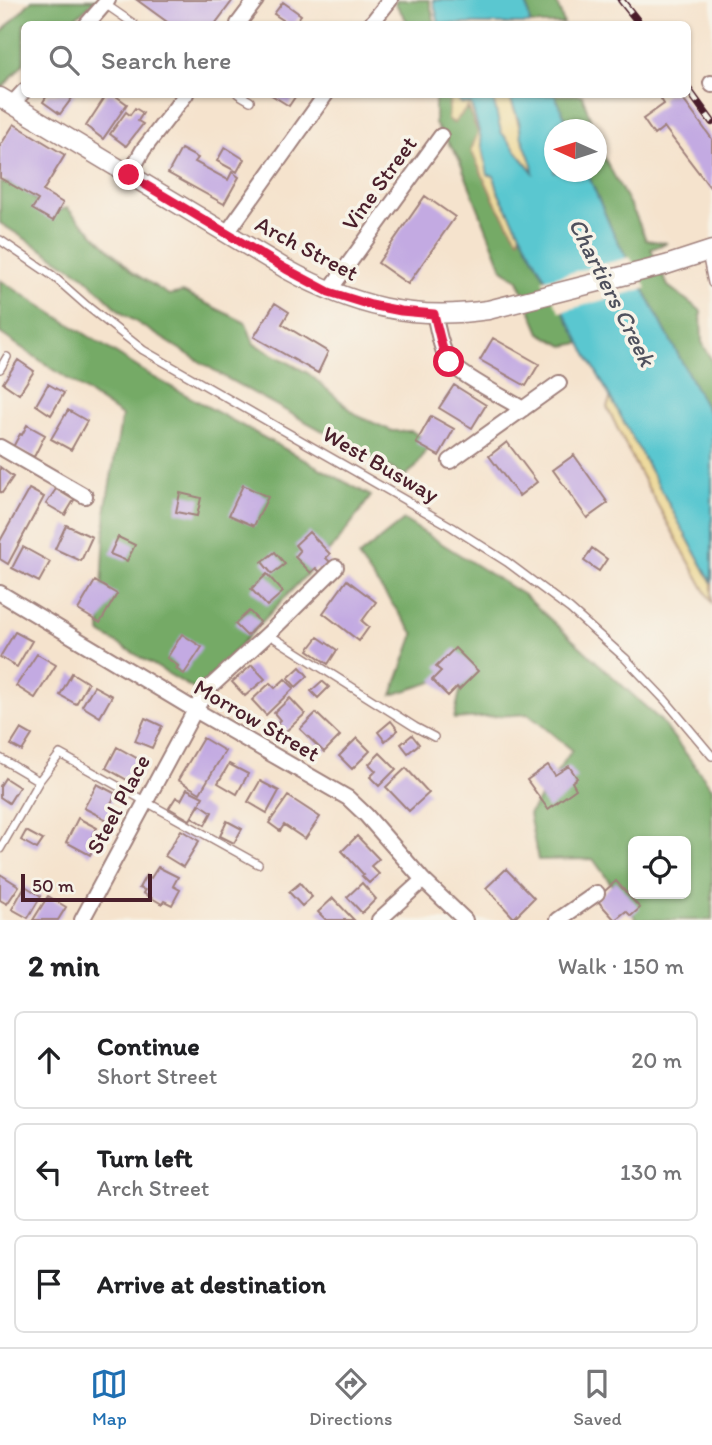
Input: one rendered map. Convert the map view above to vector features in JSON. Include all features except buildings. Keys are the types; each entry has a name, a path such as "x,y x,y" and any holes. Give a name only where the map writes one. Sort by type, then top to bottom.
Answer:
{"street":[{"path":"240,21 256,0"},
{"path":"374,21 390,0"},
{"path":"90,21 107,2"},
{"name":"Arch Street","path":"12,97 129,175 286,269 329,292 371,305 401,311 459,314 525,302 709,252"},
{"path":"129,175 143,150 183,98"},
{"path":"227,233 323,98"},
{"name":"Vine Street","path":"329,292 441,136"},
{"path":"434,314 449,362 523,409"},
{"path":"450,461 559,383"},
{"path":"0,447 85,496"},
{"name":"Steel Place","path":"82,920 208,689 336,567"},
{"name":"Morrow Street","path":"0,593 348,798 423,880 465,920"},
{"path":"379,920 423,880"},
{"path":"558,920 597,893"}],"lane":[{"path":"107,2 130,21"},
{"path":"244,98 250,102"},
{"name":"West Busway","path":"1,241 53,276 143,350 452,527 507,562 570,609 625,658 712,756"},
{"path":"709,252 712,283"},
{"path":"0,369 7,357"},
{"path":"268,634 434,737"},
{"path":"0,849 39,781 60,754 258,864"},
{"path":"0,758 39,781"}],"green space":[{"path":"32,0 96,0 72,21 21,21 21,66 3,87 0,86 0,34"},
{"path":"397,0 429,0 434,21 407,21 395,3"},
{"path":"526,0 556,0 563,21 530,21"},
{"path":"435,98 450,98 448,118 453,123 467,107 478,132 487,184 494,200 518,238 521,234 581,343 564,346 540,333 518,280 502,268 458,157 435,124"},
{"path":"556,98 583,98 590,119 566,119"},
{"path":"607,163 646,240 667,243 651,249 668,286 701,311 702,342 712,361 712,419 611,228 591,182 607,182"},
{"path":"0,182 20,186 50,213 67,208 134,273 169,295 183,292 246,323 254,344 308,373 358,416 392,431 412,431 430,444 416,467 405,476 228,379 123,314 84,276 0,223"},
{"path":"0,280 153,377 371,496 339,540 197,691 100,633 106,506 122,416 0,333"},
{"path":"404,520 524,595 661,721 712,788 712,920 637,920 593,859 538,860 529,814 572,750 528,714 454,719 464,672 392,695 414,634 358,557"}],"sand":[{"path":"450,98 459,98 460,103 471,104 480,134 484,159 521,234 518,239 494,200 471,150 478,132 468,107 454,123 448,119"},
{"path":"493,98 510,98 534,173 501,132"},
{"path":"611,397 712,583 712,603 636,466 607,407"}],"water":[{"path":"433,0 526,0 530,21 438,21"},
{"name":"Chartiers Creek","path":"459,98 493,98 501,132 533,172 510,98 556,98 566,119 544,119 544,182 591,182 611,228 712,419 712,583 499,194 494,176 488,175 471,104 460,103"}],"pier":[{"path":"630,257 647,288 560,312 542,280"}],"railway":[{"path":"621,0 638,21"},
{"path":"691,93 712,122"}],"route":[{"path":"129,175 329,292 371,305 434,314 449,362"}]}
